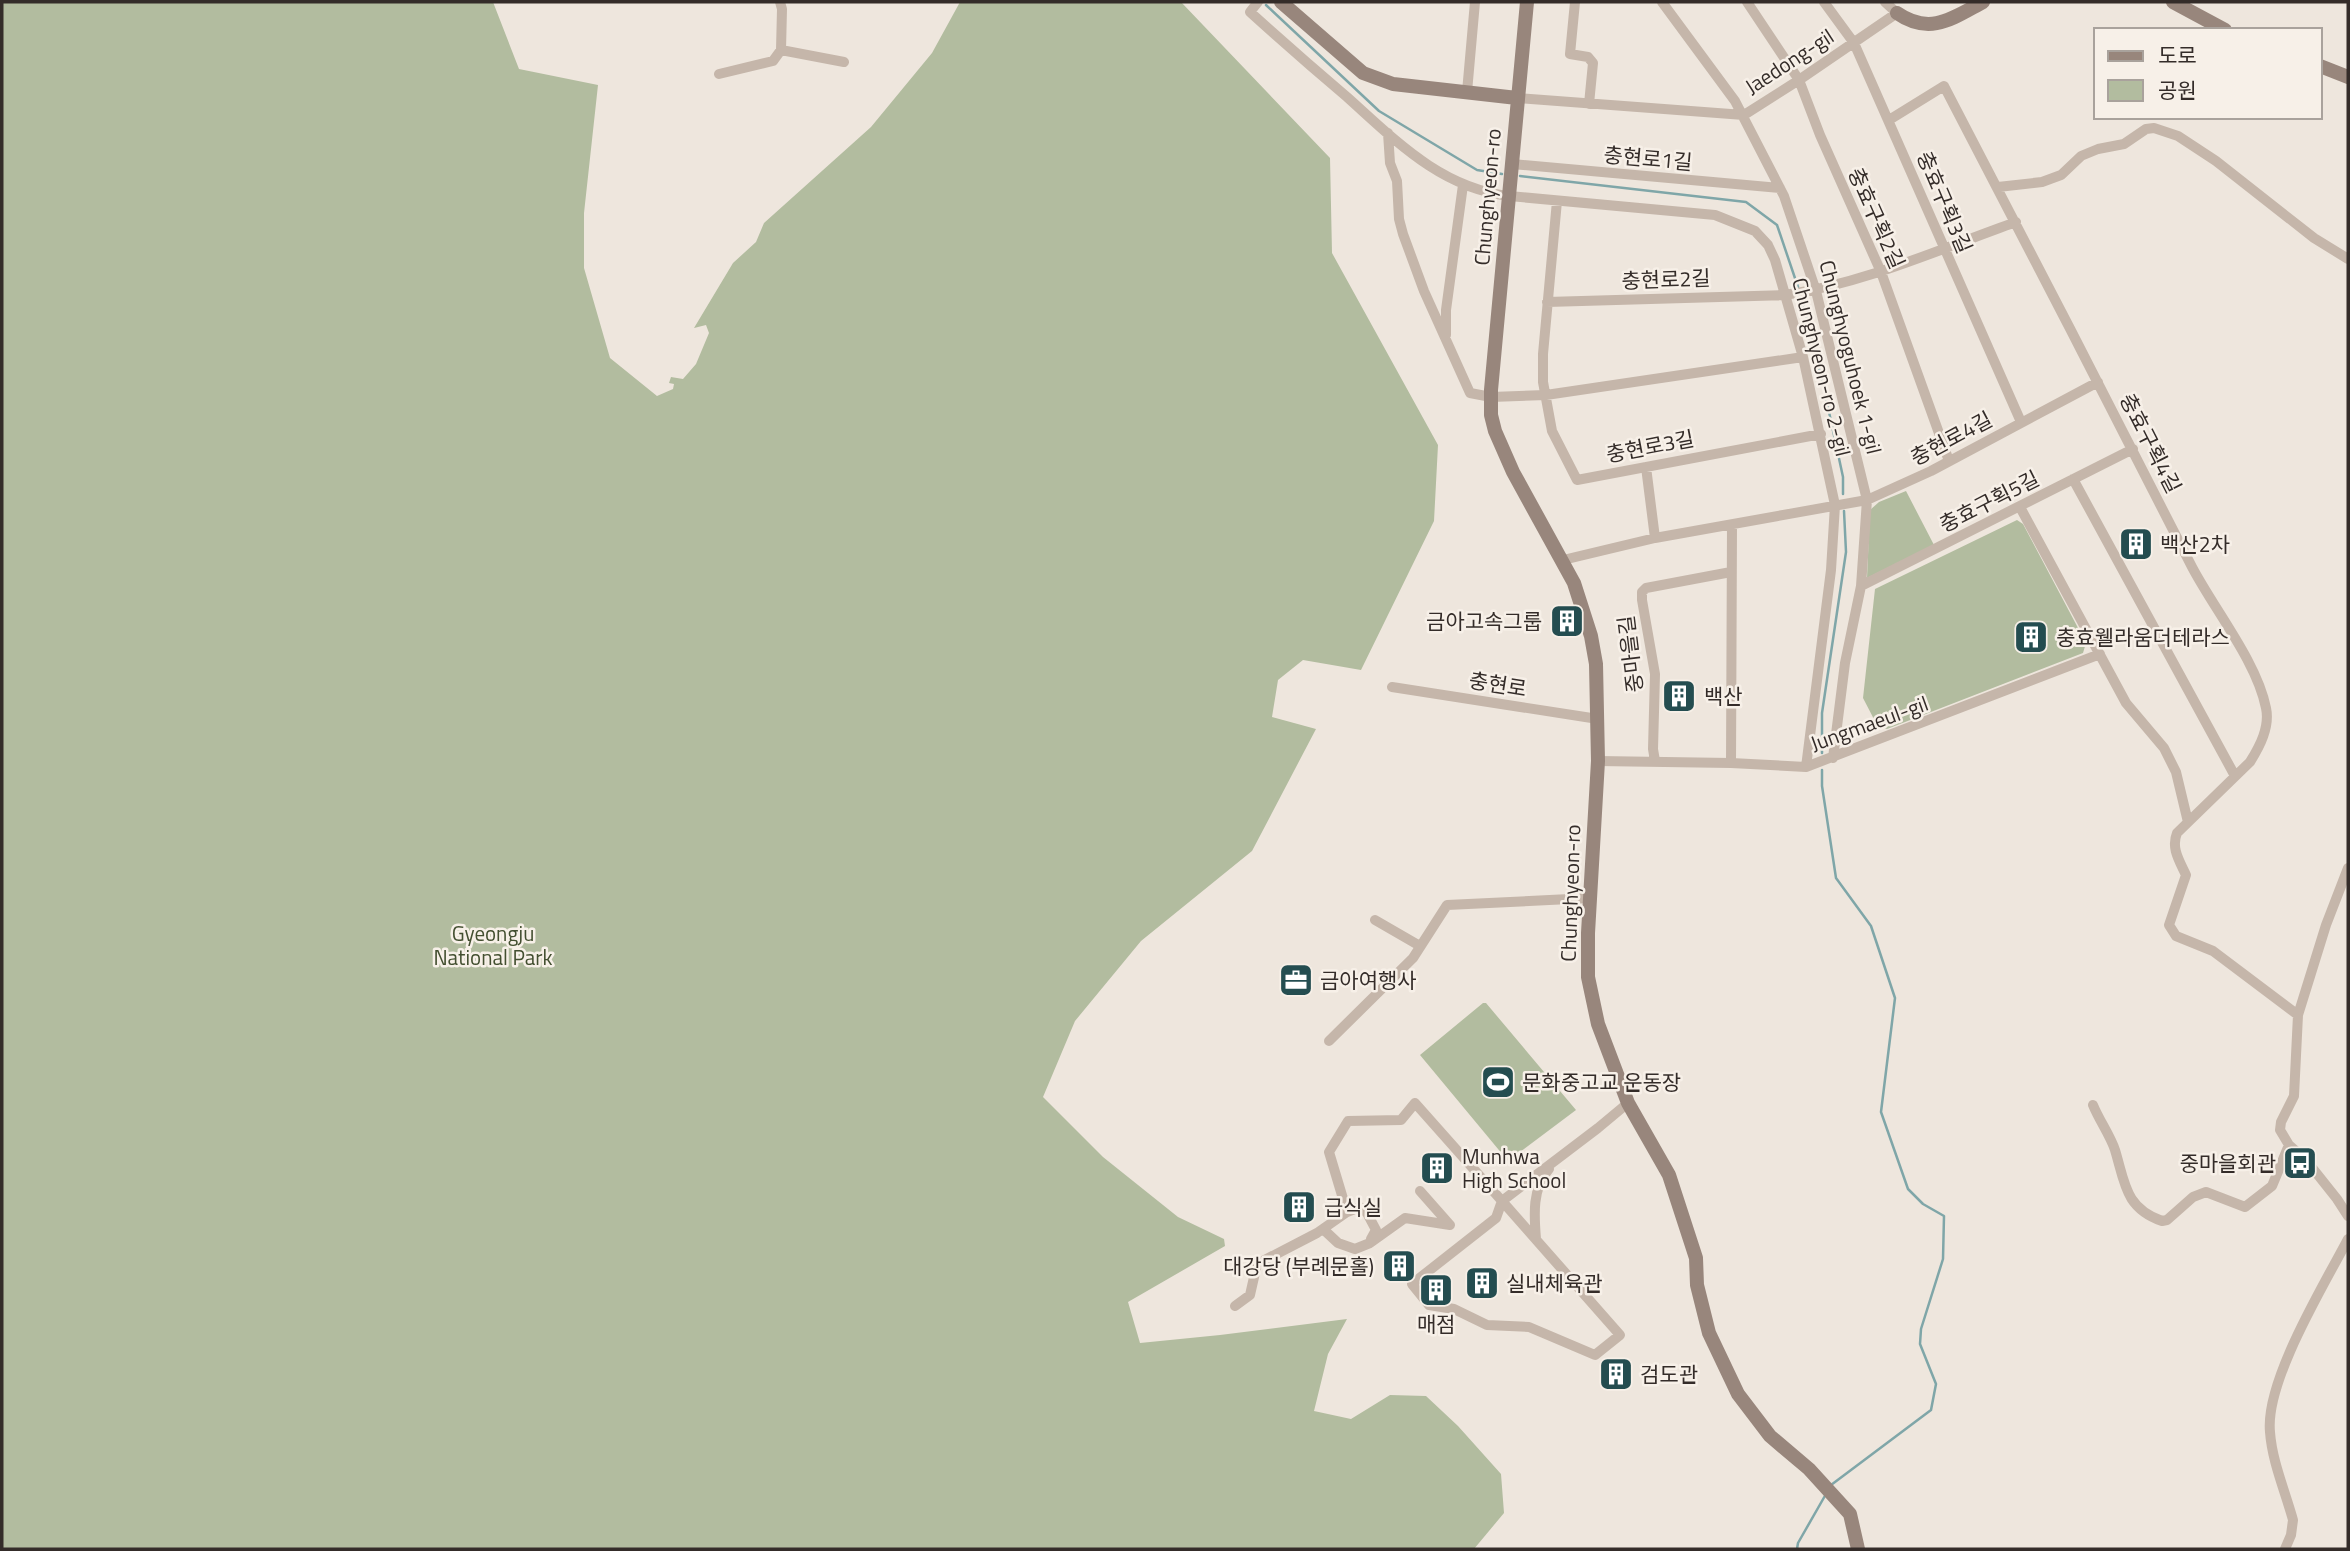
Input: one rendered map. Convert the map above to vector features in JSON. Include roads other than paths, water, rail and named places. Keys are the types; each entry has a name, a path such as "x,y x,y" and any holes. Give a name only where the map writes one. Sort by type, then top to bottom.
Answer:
{"street":[{"path":"719,74 773,61 781,50 780,2"},
{"name":"Chunghyeon-ro 2-gil","path":"1258,2 1250,12 1425,163 1464,185 1488,194 1696,212 1729,219 1755,231 1768,245 1775,260 1803,357 1835,505 1831,570 1806,767"},
{"path":"1281,2 1363,73 1374,79 1393,84 1517,98"},
{"path":"1467,92 1475,2"},
{"name":"Chunghyeon-ro","path":"1527,2 1491,397 1493,423 1503,450 1574,583 1591,636 1596,664 1598,761 1588,977 1598,1024 1628,1103 1669,1175 1696,1258 1696,1284 1709,1333 1738,1394 1770,1436 1829,1490 1850,1514 1858,1549"},
{"path":"1574,2 1570,54 1588,57 1593,63 1590,104"},
{"name":"Chunghyoguhoek 1-gil","path":"1662,2 1744,115 1794,222 1816,290 1867,500 1861,586 1845,663 1833,758"},
{"name":"충효구획2길","path":"1747,2 1799,80 1820,135 1881,272 1949,461"},
{"name":"충효구획3길","path":"1824,2 1854,44 2021,422"},
{"path":"1885,2 1907,21 1924,24 1943,23 1983,2"},
{"path":"2174,2 2221,28"},
{"name":"Jaedong-gil","path":"1517,98 1744,115 1897,13"},
{"path":"781,50 844,62"},
{"path":"2322,67 2348,77"},
{"name":"충효구획4길","path":"1889,120 1944,86 2017,222 2193,568 2247,662 2266,705 2267,720 2262,741 2250,762 2177,833 2174,846 2186,875 2169,925 2176,936 2213,951 2298,1015"},
{"path":"1998,187 2052,179 2062,175 2081,156 2098,149 2124,144 2146,129 2154,128 2178,136 2216,161 2314,238 2348,259"},
{"path":"1388,133 1390,163 1397,181 1399,219 1403,234 1424,291 1470,393 1491,397 1546,395 1803,357"},
{"name":"충현로1길","path":"1512,164 1780,188"},
{"path":"1447,341 1446,310 1464,185"},
{"name":"충현로3길","path":"1557,201 1543,369 1552,431 1577,480 1821,434"},
{"name":"충현로2길","path":"1547,302 1785,295 1816,290 1881,272 2017,222"},
{"name":"충현로4길","path":"1563,560 1655,538 1867,500 1949,461 2098,382"},
{"name":"충효구획5길","path":"1861,586 2133,449"},
{"path":"1646,467 1655,538"},
{"path":"2073,479 2235,776"},
{"path":"2021,507 2126,703 2164,748 2176,772 2189,822"},
{"path":"1731,763 1732,525"},
{"name":"중마을길","path":"1655,761 1655,674 1642,600 1643,592 1646,589 1731,572"},
{"name":"Jungmaeul-gil","path":"1598,761 1806,767 2100,654"},
{"name":"충현로","path":"1392,687 1598,719"},
{"path":"2348,868 2326,925 2298,1015 2294,1096 2281,1122 2280,1130 2289,1145 2306,1160 2348,1216"},
{"path":"1329,1041 1413,957 1447,905 1590,898"},
{"path":"1375,920 1420,946"},
{"path":"1348,1212 1329,1152 1348,1121 1401,1121 1415,1103 1502,1201 1536,1239 1620,1335 1595,1355 1529,1327 1487,1325 1454,1309 1429,1305 1412,1284 1496,1218 1502,1201 1628,1103"},
{"path":"2093,1105 2115,1148 2130,1198 2140,1209 2162,1221 2167,1220 2193,1197 2206,1192 2245,1207 2272,1186 2289,1145"},
{"path":"1536,1239 1533,1206 1545,1173 1563,1154"},
{"path":"1323,1229 1338,1242 1355,1249 1370,1243 1405,1218 1450,1225 1420,1191"},
{"path":"1235,1306 1250,1295 1257,1264 1323,1229 1348,1212 1360,1207 1367,1213 1376,1230 1370,1243"},
{"path":"2285,1549 2293,1520 2269,1430 2276,1383 2327,1276 2348,1239"}],"waterway":[{"path":"1266,5 1379,111 1477,170 1502,174"},
{"path":"1520,176 1746,202 1777,225 1798,287"},
{"path":"1803,303 1843,477 1843,494"},
{"path":"1822,753 1822,713 1846,552 1844,511"},
{"path":"1822,770 1836,878 1871,926 1895,998 1881,1112 1908,1189 1923,1204 1944,1216 1943,1259 1921,1329 1920,1344 1936,1384 1931,1410 1831,1485"},
{"path":"1797,1549 1826,1494"}],"place":[{"name":"백산2차","path":"2136,544"},
{"name":"금아고속그룹","path":"1567,621"},
{"name":"충효웰라움더테라스","path":"2031,637"},
{"name":"백산","path":"1679,696"},
{"name":"금아여행사","path":"1296,980"},
{"name":"문화중고교 운동장","path":"1498,1082"},
{"name":"중마을회관","path":"2300,1163"},
{"name":"Munhwa High School","path":"1437,1168"},
{"name":"급식실","path":"1299,1207"},
{"name":"대강당 (부례문홀)","path":"1399,1266"},
{"name":"실내체육관","path":"1482,1283"},
{"name":"매점","path":"1436,1290"},
{"name":"검도관","path":"1616,1374"}],"park label":[{"name":"Gyeongju National Park","path":"493,945"}]}
